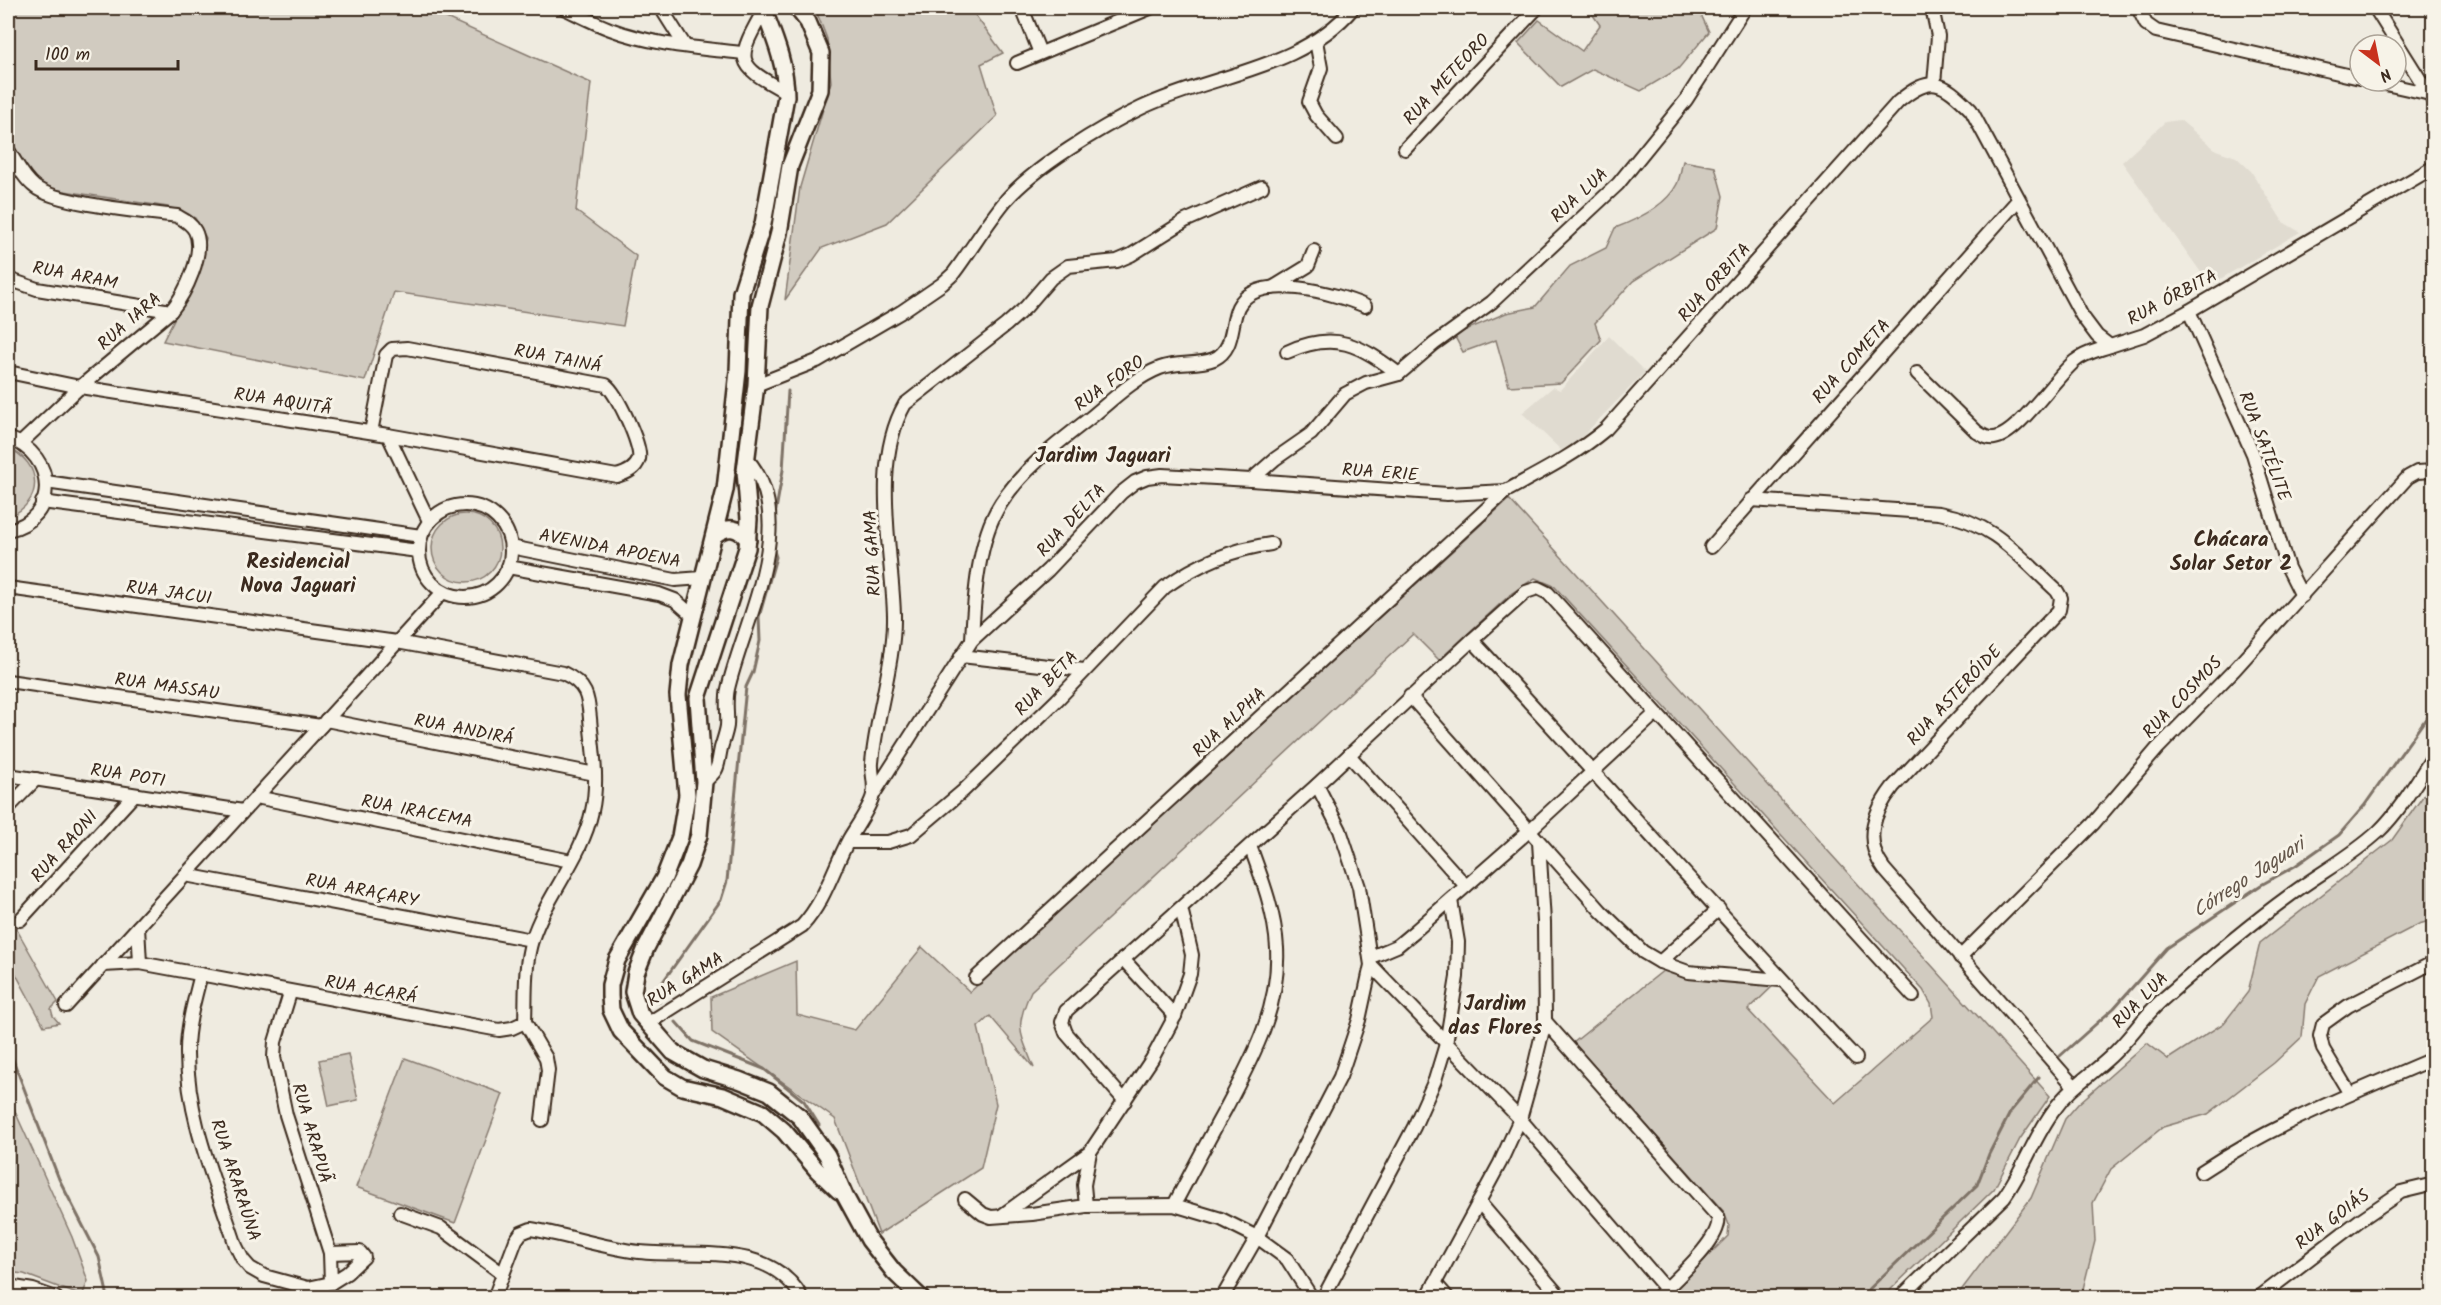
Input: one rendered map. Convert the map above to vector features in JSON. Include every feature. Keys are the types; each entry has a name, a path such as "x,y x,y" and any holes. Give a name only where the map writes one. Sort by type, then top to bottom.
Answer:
{"main road":[{"path":"789,8 795,16 808,22"},
{"path":"797,8 808,22 820,53 820,90 790,166 777,239 760,306 756,385 746,458 748,540 697,703 704,782 699,835 689,865 646,948 636,973 633,992 634,1002 647,1024 672,1052 703,1069 769,1092 800,1117 827,1155 845,1197 869,1240 894,1272 921,1298"},
{"path":"764,9 779,48 786,92 763,224 743,287 740,305 738,371 725,490 681,664 678,695 687,795 680,837 664,878 617,960 610,985 611,1010 627,1039 666,1077 682,1087 723,1096 763,1113 784,1131 845,1197"},
{"path":"740,305 760,306"},
{"path":"715,535 724,528 734,529 742,532 748,540"},
{"path":"681,664 694,674 706,670"},
{"path":"611,1010 615,1002 623,997 634,1002"},
{"path":"656,1068 669,1064 672,1052"}],"street":[{"path":"564,8 630,35 685,46 743,53"},
{"path":"661,8 685,46"},
{"path":"1022,8 1040,53"},
{"path":"1017,63 1150,8"},
{"path":"756,385 817,361 901,312 942,284 957,268 1006,200 1019,187 1097,132 1172,94 1277,59 1316,41 1337,25 1353,8"},
{"name":"RUA METEORO","path":"1405,149 1537,8"},
{"name":"RUA LUA","path":"1399,374 1519,279 1563,233 1618,184 1686,100 1745,8"},
{"path":"1932,8 1939,47 1934,84 1952,91 1971,110 2082,316 2097,336 2110,346"},
{"path":"2138,8 2146,24 2156,31 2348,75"},
{"path":"2375,8 2403,50 2430,98"},
{"path":"764,9 743,53 744,61 753,72 786,92"},
{"path":"1316,41 1321,68 1309,102 1316,115 1337,139"},
{"name":"RUA ORBITA","path":"1506,491 1577,451 1606,429 1898,102 1912,89 1924,84 1934,84"},
{"path":"2408,92 2430,98"},
{"name":"RUA IARA","path":"8,150 29,181 45,193 65,199 177,216 190,223 196,232 199,245 180,300 171,311 80,387 21,443"},
{"name":"RUA ÓRBITA","path":"1917,373 1977,432 1985,437 1993,438 2009,430 2026,414 2074,361 2144,335 2433,167"},
{"name":"RUA GAMA","path":"647,1024 801,926 818,906 873,795 872,763 894,616 887,506 888,461 896,419 905,404 1006,325 1026,307 1051,278 1068,266 1116,261 1131,255 1185,221 1262,187"},
{"name":"RUA COMETA","path":"1711,547 2018,200"},
{"path":"1271,289 1308,266 1314,251"},
{"name":"RUA ARAM","path":"8,279 37,289 171,311"},
{"name":"RUA FORO","path":"972,640 975,592 993,518 1014,486 1029,469 1067,436 1145,376 1159,368 1211,360 1221,355 1230,341 1235,316 1241,302 1249,295 1271,289 1292,288 1344,297 1365,306"},
{"name":"RUA SATÉLITE","path":"2188,311 2253,454 2288,567 2301,596"},
{"path":"1287,352 1304,344 1318,342 1356,345 1399,374"},
{"name":"RUA TAINÁ","path":"371,432 386,355 393,349 407,348 606,385 615,394 639,449 639,458 628,473 617,476 388,435"},
{"name":"RUA AQUITÃ","path":"8,372 80,387 388,435"},
{"path":"1251,480 1264,467 1311,434 1337,401 1353,388 1399,374"},
{"path":"388,435 429,521"},
{"path":"8,438 21,443 33,453 38,459 46,482 42,502 36,513 26,523 8,530"},
{"path":"704,782 715,773 720,764 727,725 728,691 754,609 770,533 768,512 758,471 746,458"},
{"name":"RUA COSMOS","path":"1960,957 2093,824 2157,749 2235,669 2408,477 2417,472 2433,471"},
{"name":"RUA DELTA","path":"873,795 972,640 1048,570 1135,482 1147,477 1162,476 1251,480"},
{"name":"RUA ERIE","path":"1251,480 1436,494 1506,491"},
{"path":"46,482 421,536"},
{"name":"RUA ALPHA","path":"976,978 1506,491"},
{"name":"RUA ASTERÓIDE","path":"1751,500 1939,513 1958,517 1981,525 1994,534 2057,591 2061,598 2059,610 1893,787 1883,800 1876,815 1872,838 1875,857 2074,1086"},
{"path":"42,502 418,551"},
{"path":"466,504 479,506 491,512 508,534 511,547 508,567 502,579 481,594 468,597 443,592 425,575 418,551 421,536 429,521 452,506 466,504"},
{"path":"228,526 231,508"},
{"name":"RUA BETA","path":"848,842 888,842 911,835 963,791 1057,700 1164,587 1183,574 1250,546 1271,544"},
{"name":"AVENIDA APOENA","path":"511,547 675,580 702,578"},
{"name":"AVENIDA APOENA","path":"508,567 668,596 692,615"},
{"name":"RUA JACUI","path":"8,588 397,642"},
{"path":"1125,1101 1066,1033 1062,1022 1066,1011 1317,785 1472,640 1526,592 1538,588 1543,590 1913,996"},
{"path":"66,1006 443,592"},
{"path":"1472,640 1593,770 1781,980 1856,1058"},
{"path":"397,642 563,673 583,686 588,698 596,774 592,814 532,940 527,964 525,1022 546,1058 548,1070 542,1120"},
{"path":"961,656 1084,670"},
{"name":"RUA MASSAU","path":"8,681 323,723"},
{"path":"1410,696 1601,911 1643,952 1660,962 1688,972 1781,980"},
{"path":"1371,961 1397,946 1451,900 1655,714"},
{"name":"RUA ANDIRÁ","path":"323,723 596,774"},
{"path":"1349,755 1466,886"},
{"name":"RUA LUA","path":"1900,1298 2004,1197 2040,1130 2053,1110 2074,1086 2110,1058 2151,1011 2216,955 2289,895 2359,848 2379,831 2409,793 2433,755"},
{"name":"RUA POTI","path":"8,775 243,811"},
{"path":"8,808 36,778"},
{"path":"1222,1298 1257,1237 1340,1077 1359,1020 1371,961 1359,887 1341,830 1317,785"},
{"name":"RUA RAONI","path":"20,920 134,795"},
{"name":"RUA IRACEMA","path":"256,797 571,861"},
{"path":"1427,1298 1479,1202 1520,1119 1545,1021 1544,922 1539,842"},
{"path":"1174,1205 1249,1063 1270,1014 1276,975 1277,945 1269,900 1250,846"},
{"name":"RUA ARAÇARY","path":"185,875 532,940"},
{"path":"1323,1297 1426,1102 1446,1044 1454,1004 1458,965 1458,942 1451,900"},
{"path":"1001,1216 1090,1152 1125,1101 1175,1016 1190,974 1192,955 1181,908"},
{"path":"1660,962 1719,909"},
{"path":"138,927 140,963"},
{"path":"1123,959 1175,1016"},
{"path":"1371,961 1446,1044 1520,1119 1661,1293 1710,1243 1718,1229 1718,1217 1545,1021"},
{"path":"2350,1095 2323,1049 2321,1030 2323,1024 2336,1013 2433,962"},
{"name":"RUA ACARÁ","path":"103,965 140,963 290,993 499,1030 512,1028 525,1022"},
{"name":"RUA ARARAÚNA","path":"201,974 188,1034 188,1074 200,1135 236,1246 250,1268 264,1276 308,1288 331,1283 353,1269 363,1260 364,1256 360,1252 330,1253"},
{"name":"RUA ARAPUÃ","path":"290,993 275,1042 274,1057 286,1115 330,1253 331,1283"},
{"path":"2201,1172 2261,1135 2433,1059"},
{"path":"1086,1206 1084,1185 1090,1152"},
{"name":"RUA GOIÁS","path":"2258,1298 2393,1197 2401,1192 2433,1184"},
{"path":"965,1199 986,1216 1032,1214 1086,1206 1174,1205 1221,1219 1257,1237 1287,1260 1312,1298"},
{"path":"1479,1202 1561,1298"},
{"path":"400,1213 441,1228 503,1274"},
{"path":"494,1298 516,1240 521,1233 531,1229 638,1252 731,1255 748,1258 788,1279 802,1298"},
{"path":"1435,1283 1448,1298"},
{"path":"8,1286 33,1290 56,1298"}],"shaded area":[{"path":"8,8 424,8 591,83 576,211 636,256 623,326 394,292 365,381 163,341 200,268 206,238 195,218 168,207 51,189 29,174 8,141"},
{"path":"815,8 970,8 1003,53 981,64 997,116 887,223 822,248 785,300 800,187 831,82 827,39"},
{"path":"1588,8 1627,8 1630,10 1698,8 1709,32 1678,69 1641,91 1593,69 1561,87 1518,43 1539,20 1582,51 1600,25"},
{"path":"2180,120 2216,150 2236,157 2251,171 2283,222 2300,232 2210,285 2122,162 2165,122"},
{"path":"1683,161 1715,167 1723,196 1717,228 1633,281 1595,323 1601,340 1561,383 1509,386 1496,340 1463,352 1454,335 1506,313 1535,307 1570,266 1606,248 1615,228 1641,216 1666,199 1677,184"},
{"path":"1609,336 1645,372 1579,440 1561,450 1522,413 1553,387 1560,390"},
{"path":"8,448 28,463 35,483 28,502 20,511 8,517"},
{"path":"1509,499 2050,1096 2020,1139 1994,1189 1883,1297 1667,1297 1728,1236 1729,1225 1724,1212 1573,1043 1664,970 1775,984 1748,1010 1835,1103 1933,1017 1931,1004 1923,990 1554,586 1535,578 1512,593 1439,660 1413,634 1031,991 1022,1014 1021,1030 1034,1068 990,1016 978,1027 996,1104 981,1168 879,1234 835,1119 712,1032 711,997 796,961 797,1015 855,1030 922,947 970,992"},
{"path":"466,514 479,517 490,524 497,535 500,548 497,561 490,572 479,579 466,582 453,579 442,572 435,561 432,548 435,535 442,524 453,517"},
{"path":"2433,782 2433,920 2419,924 2319,976 2305,1004 2302,1037 2274,1063 2208,1114 2163,1127 2111,1169 2093,1203 2095,1241 2081,1297 1956,1297 2031,1198 2065,1119 2078,1104 2147,1043 2168,1059 2224,1023 2248,992 2260,943 2392,840"},
{"path":"8,914 58,1002 51,1009 59,1023 44,1026 11,965 8,955"},
{"path":"348,1054 358,1100 329,1106 319,1060"},
{"path":"405,1058 503,1094 455,1223 356,1187"},
{"path":"8,1096 72,1237 88,1281 82,1296 24,1274 8,1272"}],"waterway":[{"path":"774,521 783,470 788,391"},
{"path":"659,1002 657,990 721,900 727,881 746,687 753,672 760,641 759,617 776,557 773,548"},
{"name":"Córrego Jaguari","path":"2060,1056 2114,1008 2167,948 2339,835 2364,806 2434,707"},
{"path":"676,1022 693,1041 764,1069 804,1101 819,1125"},
{"path":"8,1047 59,1179 99,1257 107,1293"},
{"path":"1860,1298 1977,1185 1989,1154 2011,1111 2039,1077"}],"district":[{"name":"Jardim Jaguari","path":"1103,455"},
{"name":"Chácara Solar Setor 2","path":"2231,551"},
{"name":"Residencial Nova Jaguari","path":"298,573"},
{"name":"Jardim das Flores","path":"1495,1015"}]}
